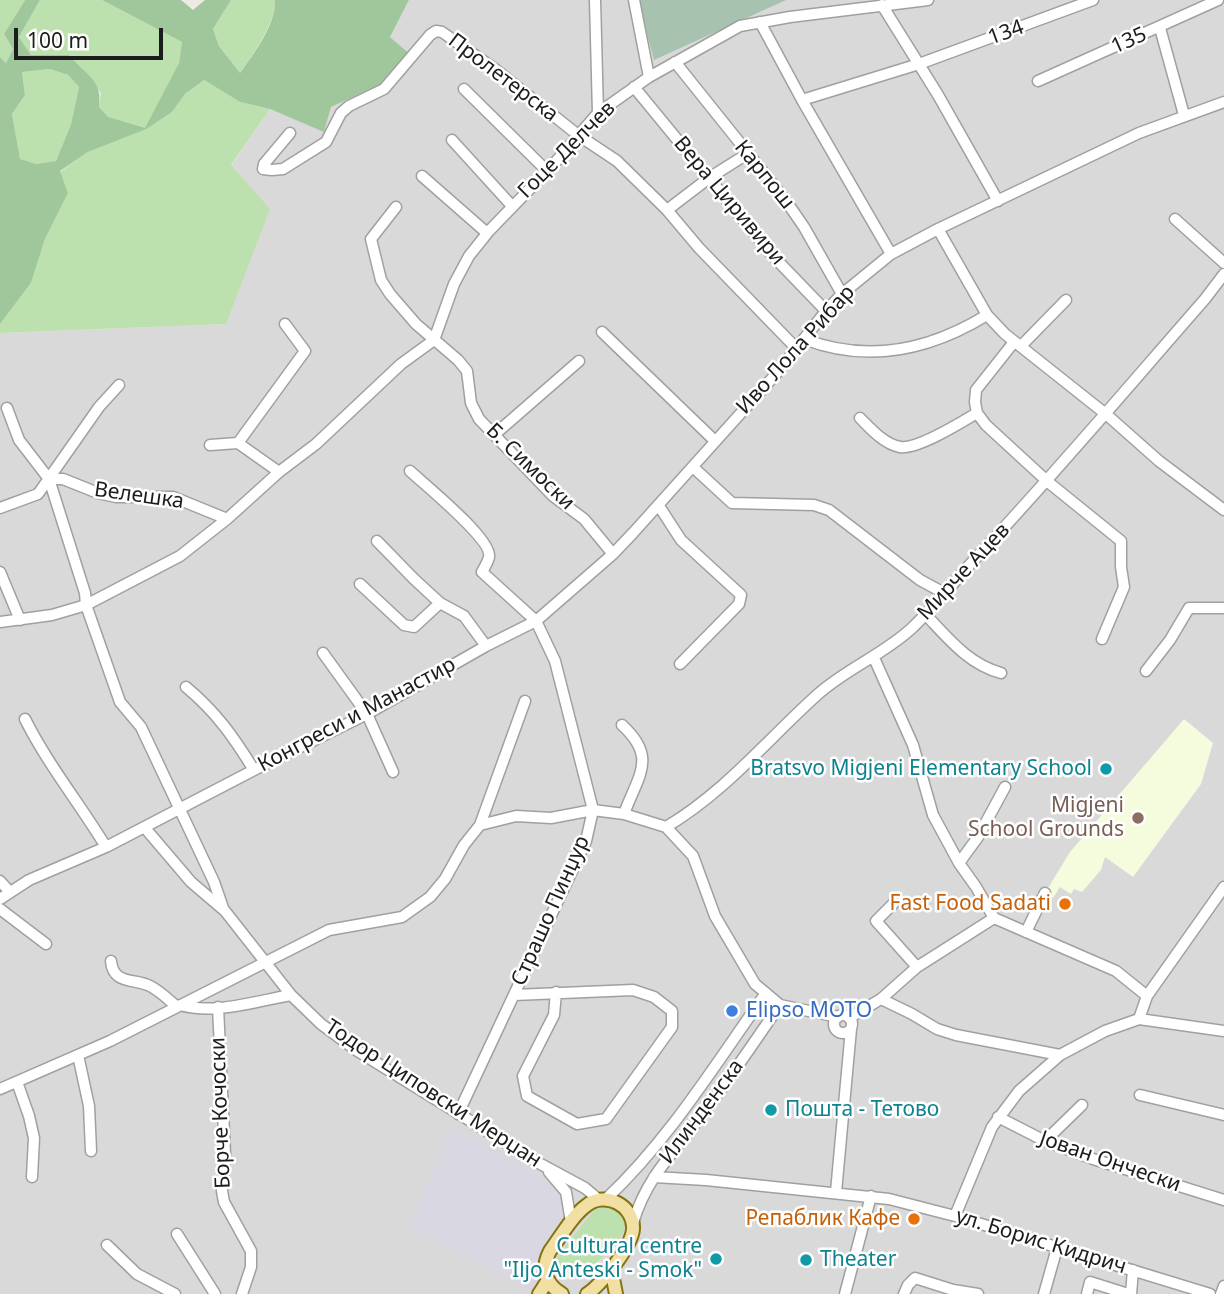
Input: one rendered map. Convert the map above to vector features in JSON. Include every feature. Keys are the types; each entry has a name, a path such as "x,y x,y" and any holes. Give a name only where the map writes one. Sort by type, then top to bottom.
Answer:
{"main road":[{"name":"Илинденска","path":"539,1294 548,1280 546,1258 584,1206 602,1199"},
{"path":"602,1199 620,1204 626,1209 633,1223"},
{"name":"Илинденска","path":"587,1294 594,1290 628,1245 633,1223"},
{"path":"611,1268 616,1294"},
{"path":"548,1280 562,1294"}],"street":[{"path":"595,0 598,113"},
{"path":"634,0 649,77"},
{"name":"Гоце Делчев","path":"434,340 454,284 469,256 487,233 598,113 634,87 740,26 882,2 928,0"},
{"name":"134","path":"802,100 919,64 1093,0"},
{"name":"135","path":"1038,82 1218,0"},
{"path":"882,2 998,201"},
{"path":"760,22 891,254"},
{"path":"1160,28 1184,115"},
{"name":"Пролетерска","path":"290,134 264,164 263,169 283,169 326,142 341,113 349,106 384,89 430,35 437,31 495,69 578,135 617,161 667,210 699,248 797,349"},
{"name":"Карпош","path":"675,62 784,198 804,227 842,294"},
{"name":"Вера Циривири","path":"634,87 772,255 826,311"},
{"path":"464,89 547,171"},
{"name":"Иво Лола Рибар","path":"536,621 613,554 694,468 797,349 826,311 842,294 891,254 1139,133 1224,102"},
{"path":"452,140 512,206"},
{"path":"667,210 709,178 747,154"},
{"path":"422,176 487,233"},
{"name":"Б. Симоски","path":"396,207 371,239 381,280 390,295 467,371 471,403 479,419 553,496 584,519 613,554"},
{"path":"1175,219 1224,263"},
{"path":"939,229 987,315 1017,344 1107,415 1159,461 1224,510"},
{"name":"Мирче Ацев","path":"666,827 704,803 739,772 785,724 840,676 894,644 925,614 1107,415 1224,274"},
{"path":"1066,300 1017,344 976,390 975,402 977,413 986,425 1048,482 1121,541 1121,567 1125,587 1102,639"},
{"path":"804,339 820,345 857,351 914,349 967,328 987,315"},
{"path":"238,443 305,351 285,324"},
{"path":"602,332 715,441"},
{"path":"0,622 52,615 86,604 180,556 316,444 401,364 434,340"},
{"path":"494,435 579,361"},
{"path":"0,508 38,494 99,407 119,384"},
{"path":"7,408 19,440 50,479"},
{"path":"860,418 879,437 900,447 909,447 939,435 977,413"},
{"path":"210,444 238,443 279,472"},
{"path":"694,468 732,503 814,505 829,510 920,580 944,593"},
{"path":"410,471 472,528 488,548 489,556 482,572 536,621"},
{"name":"Велешка","path":"50,479 62,479 88,490 116,496 173,496 227,519"},
{"name":"Тодор Циповски Мерџан","path":"50,479 86,604 120,702 141,727 225,911"},
{"path":"659,506 681,540 741,594 739,604 680,664"},
{"path":"377,541 440,603 464,616 486,646"},
{"path":"0,572 20,620"},
{"path":"360,584 404,625 414,627 440,603"},
{"path":"1146,671 1170,640 1189,608 1224,608"},
{"path":"925,614 972,661 1001,673"},
{"name":"Конгреси и Манастир","path":"0,899 9,891 107,847 367,714 486,646 536,621"},
{"name":"Страшо Пинџур","path":"458,1114 586,841 593,810 555,661 536,621"},
{"path":"323,653 367,714 393,772"},
{"path":"874,658 913,745 933,815 958,863 994,918 1116,971 1147,996"},
{"path":"186,687 208,705 229,729 254,770"},
{"path":"0,1089 78,1055 329,930 402,917 417,909 445,879 464,845 480,825 525,701"},
{"path":"25,719 62,784 76,797 107,847"},
{"path":"622,725 641,747 645,761 624,814"},
{"path":"958,863 978,837 1005,787"},
{"path":"480,825 516,816 551,817 593,810 624,814 666,827 692,856 715,916 755,984 780,1005 842,1024"},
{"name":"Тодор Циповски Мерџан","path":"145,828 191,882 225,911 291,995 321,1024 356,1050 458,1114 602,1199"},
{"path":"0,881 9,891"},
{"path":"1139,1019 1147,996 1224,887"},
{"path":"1026,932 1045,893"},
{"path":"892,904 876,921 916,967"},
{"path":"0,909 46,944"},
{"path":"842,1024 880,999 916,967 994,918"},
{"path":"111,961 115,975 125,981 145,983 178,1006 218,1007 291,995"},
{"path":"513,995 556,992 633,990 654,997 672,1011 672,1027 606,1119 578,1124 527,1096 523,1076 554,1015 556,992"},
{"name":"Илинденска","path":"602,1199 622,1183 654,1146 766,993"},
{"path":"880,999 946,1032 1060,1055"},
{"name":"Илинденска","path":"633,1223 640,1199 653,1177 707,1109 780,1005"},
{"name":"Борче Кочоски","path":"218,1007 225,1154 222,1192 224,1202 251,1251 251,1267 242,1294"},
{"path":"955,1216 998,1117 1019,1091 1060,1055 1105,1031 1139,1019 1224,1031"},
{"path":"836,1192 848,1052 842,1024"},
{"path":"78,1055 89,1106 91,1152"},
{"path":"16,1082 29,1116 33,1138 32,1177"},
{"path":"1140,1095 1224,1115"},
{"path":"692,1096 707,1109"},
{"path":"1045,1142 1082,1105"},
{"name":"Јован Ончески","path":"998,1117 1045,1142 1224,1200"},
{"path":"542,1164 566,1192 571,1222"},
{"name":"ул. Борис Кидрич","path":"653,1177 871,1196 955,1216 1210,1294"},
{"path":"845,1294 871,1196"},
{"path":"177,1234 215,1294"},
{"path":"107,1245 137,1274 175,1294"},
{"path":"1044,1294 1057,1248"},
{"path":"1087,1294 1090,1282 1130,1294 1133,1270"},
{"path":"904,1294 908,1284 915,1278 941,1284 953,1290 978,1294"},
{"path":"1221,1294 1224,1286"}],"shaded area":[{"path":"409,0 1224,0 1224,1294 0,1294 0,333 226,324 231,166 270,109 324,131 331,107 379,85 411,55 390,37"},
{"path":"638,0 786,0 654,60"},
{"name":"Migjeni School Grounds","path":"1184,719 1213,743 1201,784 1133,877 1105,857 1101,870 1082,892 1074,889 1071,894 1060,887 1053,898 1045,893 1070,852"},
{"path":"452,1126 550,1180 561,1194 567,1217 540,1265 539,1278 530,1291 409,1226"}],"green space":[{"path":"0,0 25,0 4,34 13,49 6,63 0,57"},
{"path":"25,0 40,0 19,37 31,55 69,55 92,78 100,98 99,107 108,117 145,128 179,63 182,42 102,0 181,0 193,10 205,0 231,0 213,29 219,46 240,73 268,29 275,0 409,0 390,37 411,55 379,85 331,107 324,132 270,109 240,102 204,80 185,94 172,112 146,129 88,152 60,171 68,193 45,239 31,283 0,324 0,57 6,63 13,49 4,34","holes":["50,69 68,75 79,87 71,124 56,161 36,164 20,159 12,114 25,95 22,72"]},
{"path":"40,0 102,0 182,42 179,63 147,127 172,112 185,94 204,80 240,102 270,109 231,165 270,209 226,324 0,333 0,324 31,283 45,239 68,193 60,172 88,152 144,129 108,118 99,107 101,93 69,55 31,55 19,37"},
{"path":"231,0 275,0 268,28 240,73 219,46 213,29"},
{"path":"50,69 68,75 79,87 71,124 56,161 36,164 20,160 12,114 25,95 22,72"},
{"path":"608,1206 618,1211 625,1221 622,1235 590,1268 571,1277 562,1276 555,1270 558,1256 594,1210"}],"place":[{"name":"Bratsvo Migjeni Elementary School","path":"1106,769"},
{"name":"Migjeni School Grounds","path":"1138,818"},
{"name":"Fast Food Sadati","path":"1065,904"},
{"name":"Elipso MOTO","path":"732,1011"},
{"name":"Пошта - Тетово","path":"771,1110"},
{"name":"Репаблик Кафе","path":"914,1219"},
{"name":"Cultural centre \"Iljo Anteski - Smok\"","path":"716,1259"},
{"name":"Theater","path":"806,1260"}]}
